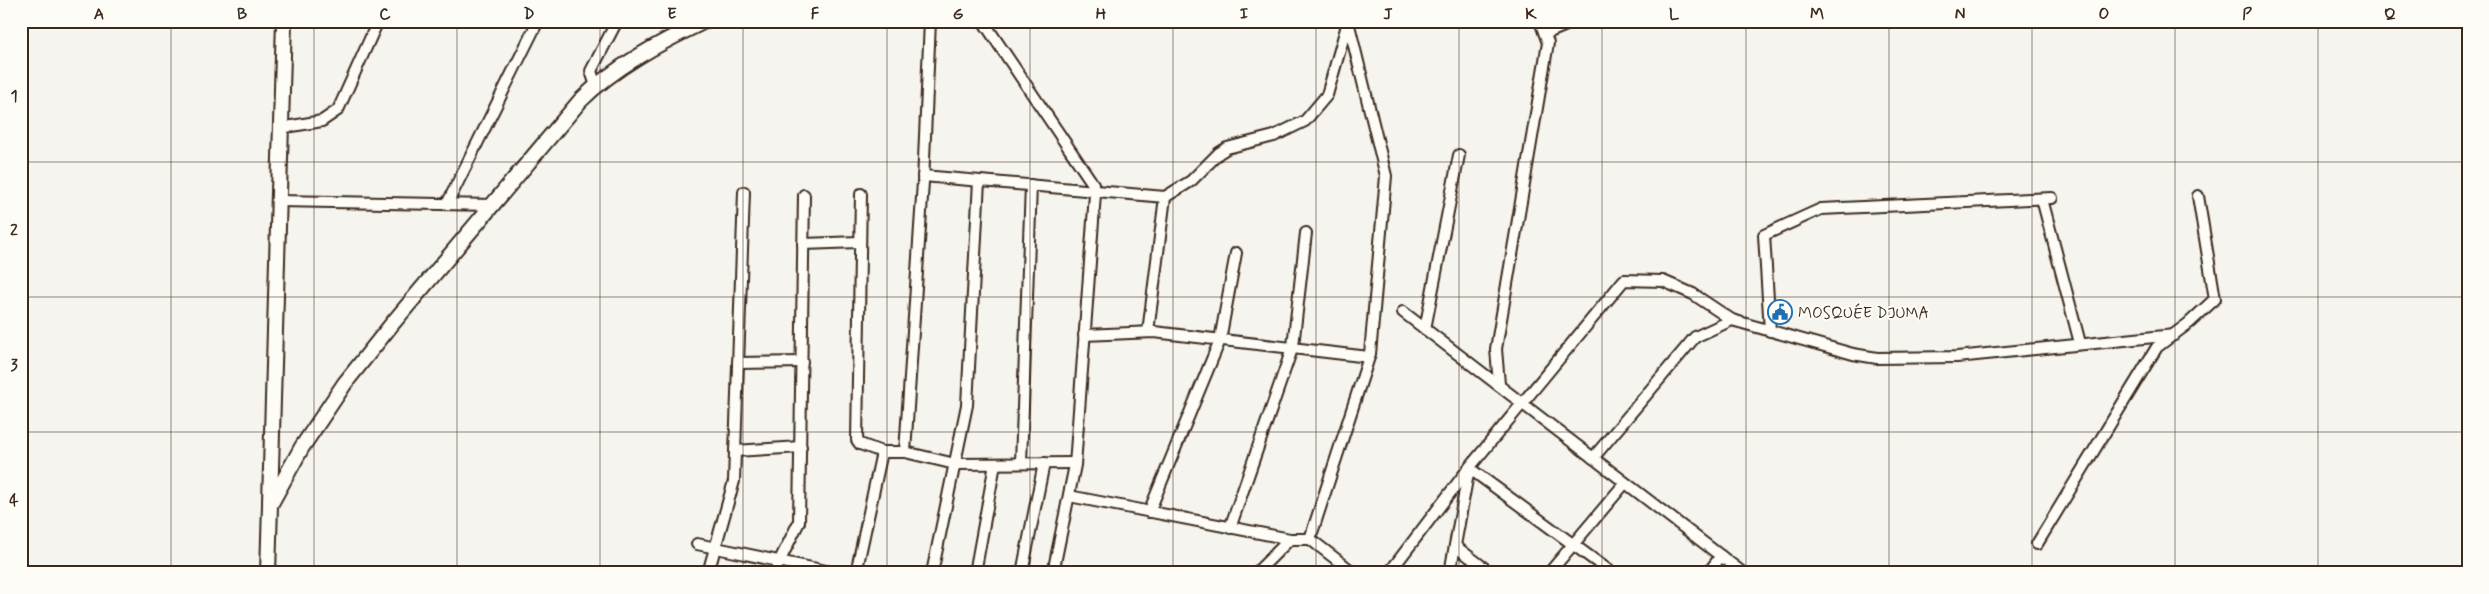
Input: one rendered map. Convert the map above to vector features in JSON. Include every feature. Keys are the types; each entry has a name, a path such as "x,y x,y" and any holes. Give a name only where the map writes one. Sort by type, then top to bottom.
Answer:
{"street":[{"path":"268,573 284,21"},
{"path":"281,128 322,120 338,110 378,21"},
{"path":"446,204 538,21"},
{"path":"596,86 591,71 617,21"},
{"path":"270,505 302,447 345,383 493,205 596,86 661,42 705,21"},
{"path":"905,452 923,176 930,21"},
{"path":"983,21 1093,184 1094,191 1075,462 1053,573"},
{"path":"1499,384 1496,349 1548,43 1540,21"},
{"path":"1545,34 1576,21"},
{"path":"923,176 1165,197 1191,181 1219,153 1227,148 1274,136 1305,121 1327,95 1348,22"},
{"path":"1310,538 1369,358 1386,176 1348,22"},
{"path":"1425,329 1459,154"},
{"path":"932,573 967,405 979,181"},
{"path":"1021,463 1031,185"},
{"path":"708,573 734,481 744,192"},
{"path":"861,194 857,440 860,444 882,452 905,452 955,464 1075,462"},
{"path":"776,573 779,561 799,522 804,195"},
{"path":"2036,544 2157,346 2215,299 2198,196"},
{"path":"1148,332 1165,197"},
{"path":"1770,331 1764,235 1821,209 2047,198 2080,344"},
{"path":"279,201 493,205"},
{"path":"1230,528 1292,348 1306,233"},
{"path":"803,244 859,242"},
{"path":"1150,512 1220,340 1236,253"},
{"path":"1389,573 1469,468 1624,280 1663,281 1693,294 1732,320 1853,354 1877,358 1957,357 2174,334"},
{"path":"1402,312 1524,403 1625,483 1744,573"},
{"path":"1593,458 1695,336 1732,320"},
{"path":"1084,335 1148,332 1369,358"},
{"path":"738,363 802,362"},
{"path":"734,451 801,447"},
{"path":"856,573 882,452"},
{"path":"1022,573 1044,463"},
{"path":"975,573 996,464"},
{"path":"1469,468 1612,573"},
{"path":"1450,573 1469,468"},
{"path":"1549,573 1625,483"},
{"path":"1069,496 1290,539 1310,538 1354,573"},
{"path":"1256,573 1290,539"},
{"path":"697,544 836,573"},
{"path":"1455,546 1491,573"},
{"path":"1708,573 1721,556"}],"place":[{"name":"MOSQUÉE DJUMA","path":"1780,312"}]}
